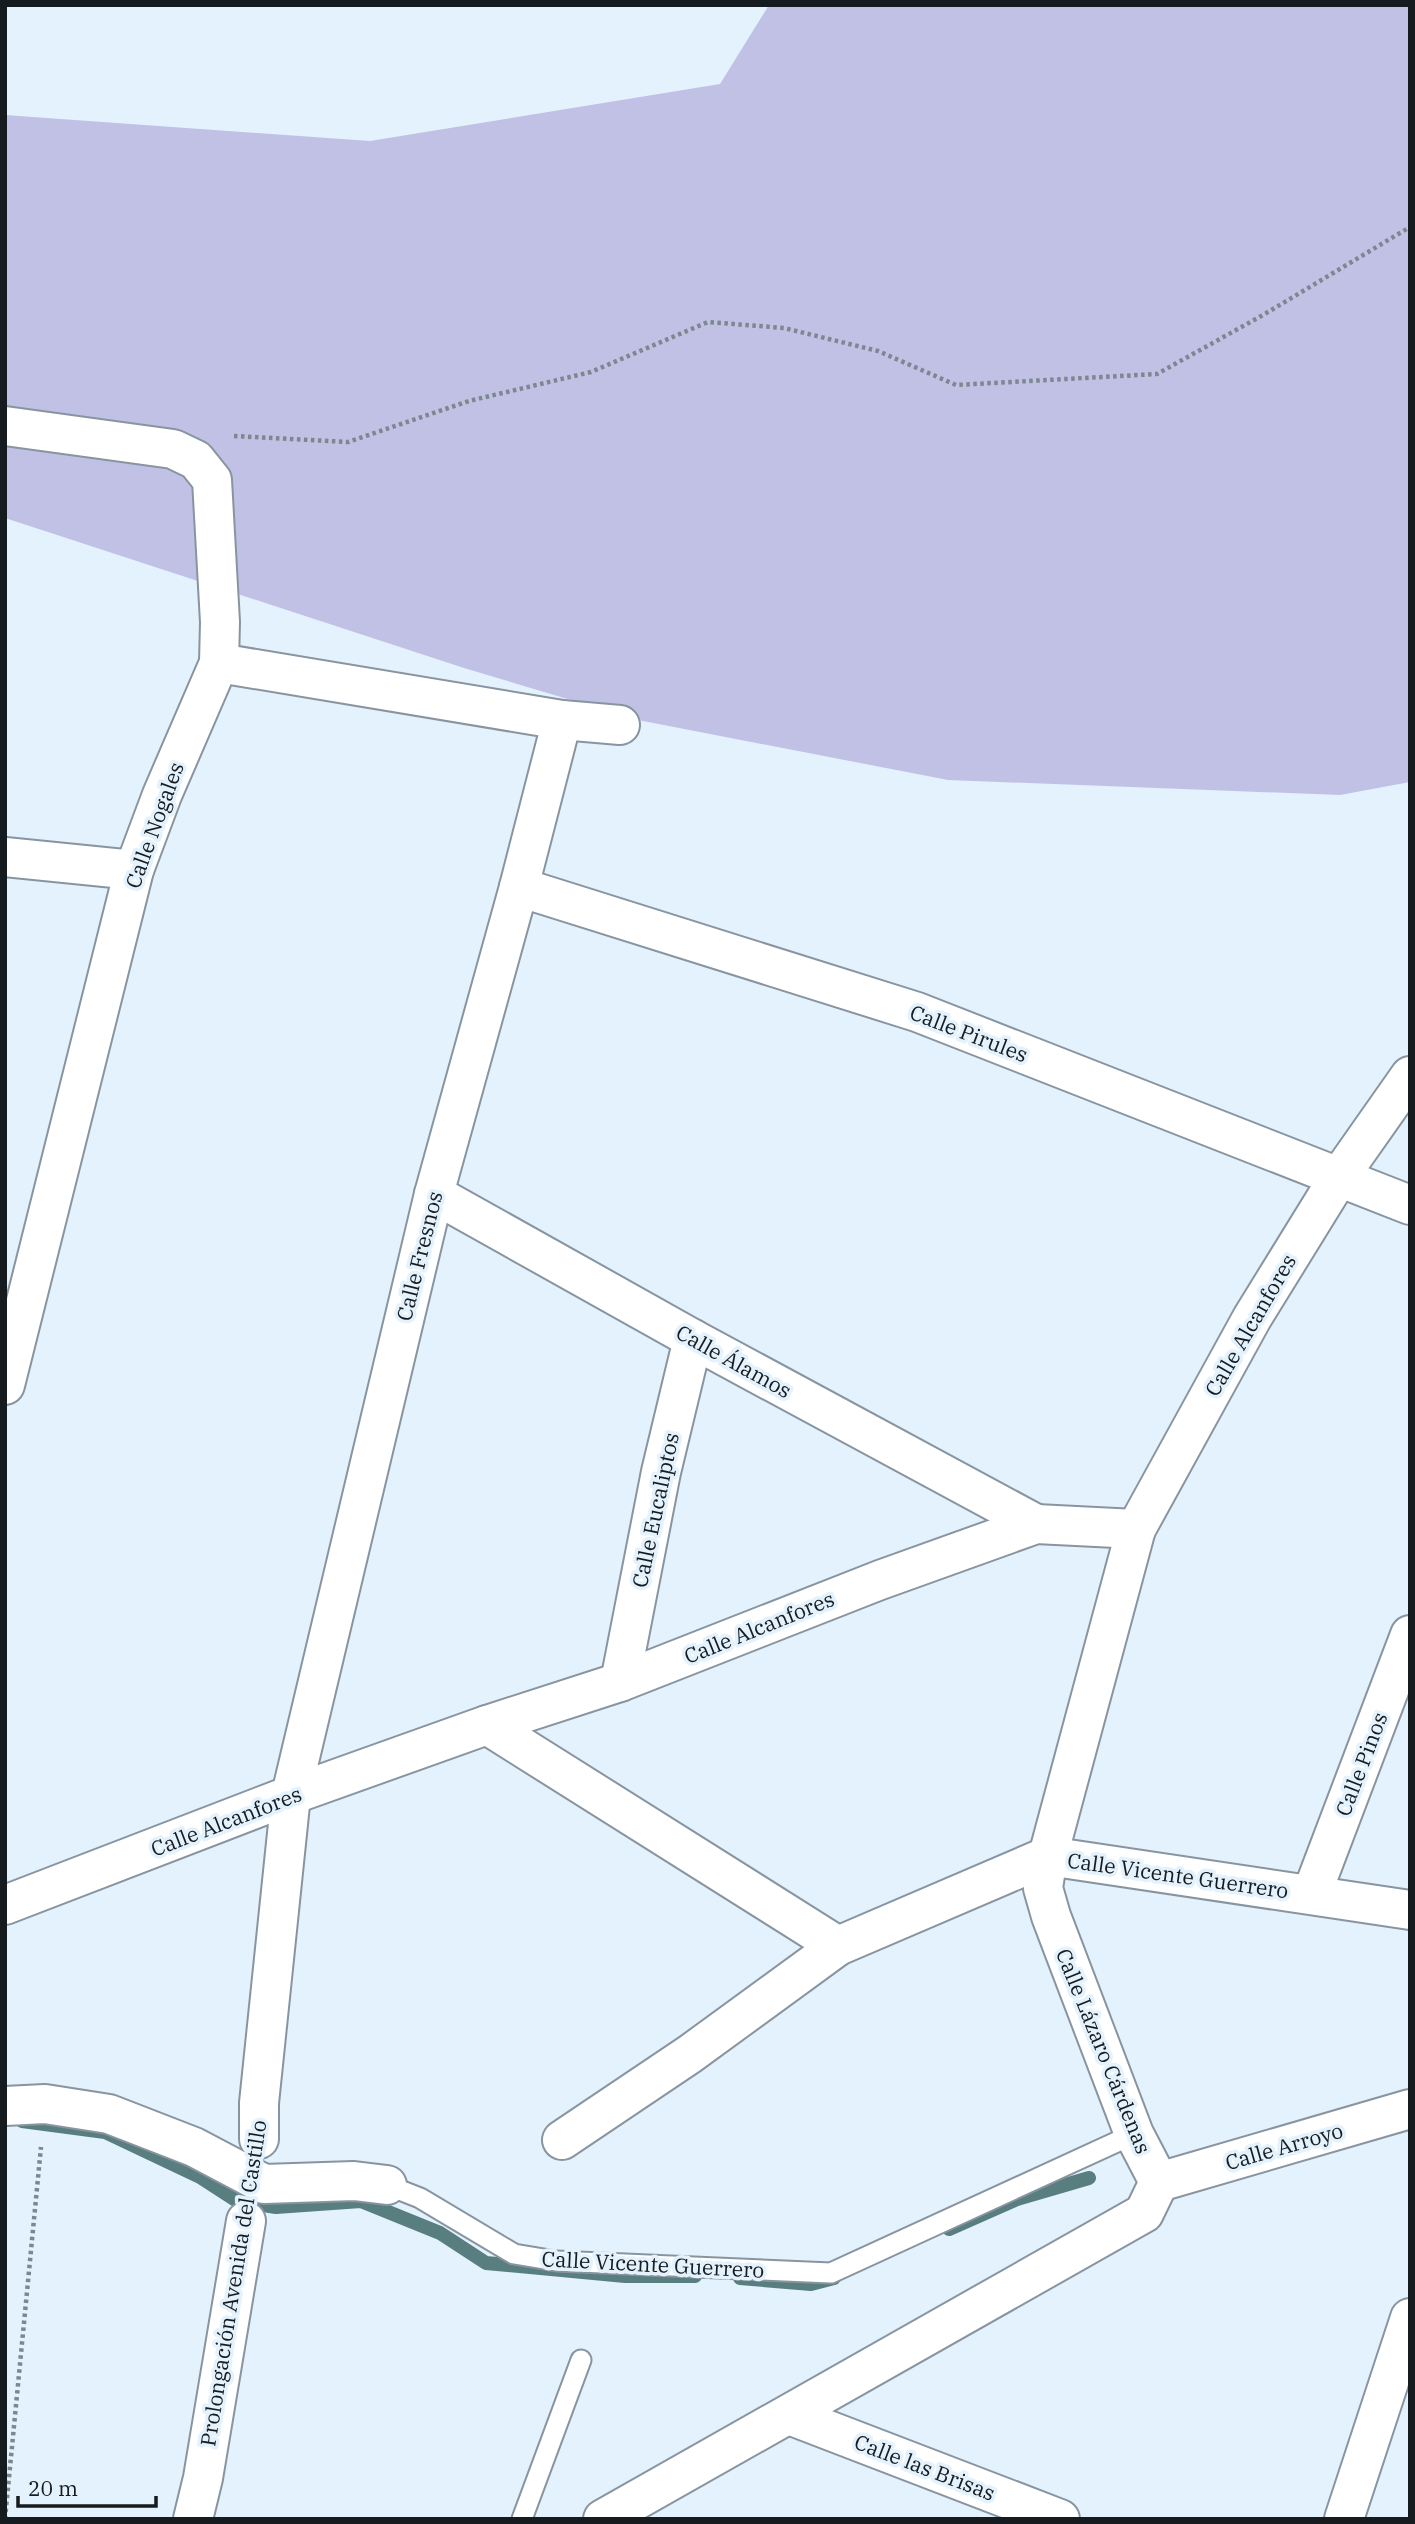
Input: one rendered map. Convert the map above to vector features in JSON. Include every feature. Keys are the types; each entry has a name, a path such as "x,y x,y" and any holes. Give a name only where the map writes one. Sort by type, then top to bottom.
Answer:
{"street":[{"path":"5,426 173,449 197,460 212,480 220,622 219,663 562,720 620,725"},
{"name":"Calle Nogales","path":"5,1385 134,870 162,795 219,663"},
{"name":"Calle Fresnos","path":"291,1796 434,1194 562,720"},
{"path":"5,857 134,870"},
{"name":"Calle Pirules","path":"519,887 917,1012 1410,1205"},
{"path":"1339,1177 1410,1076"},
{"name":"Calle Alcanfores","path":"5,1905 291,1796 487,1725 620,1682 880,1580 1036,1524 1136,1529 1252,1318 1339,1177"},
{"name":"Calle Álamos","path":"434,1194 693,1339 1036,1524"},
{"name":"Calle Eucaliptos","path":"620,1682 661,1472 693,1339"},
{"name":"Calle Lázaro Cárdenas","path":"1136,1529 1048,1856 1043,1888 1051,1916 1133,2134 1159,2182"},
{"name":"Calle Pinos","path":"1312,1894 1410,1634"},
{"path":"487,1725 838,1945"},
{"name":"Prolongación Avenida del Castillo","path":"259,2139 259,2102 291,1796"},
{"name":"Calle Vicente Guerrero","path":"562,2140 690,2053 838,1945 1048,1856 1410,1910"},
{"name":"Calle Vicente Guerrero","path":"5,2106 45,2104 109,2114 194,2147 264,2184 354,2181 387,2185"},
{"name":"Calle Arroyo","path":"1159,2182 1410,2109"},
{"path":"603,2519 1144,2213 1159,2182"},
{"name":"Prolongación Avenida del Castillo","path":"193,2519 203,2478 246,2221"},
{"path":"1344,2519 1410,2318"},
{"name":"Calle las Brisas","path":"789,2415 1060,2519"}],"lane":[{"name":"Calle Vicente Guerrero","path":"387,2185 420,2198 514,2254 556,2261 831,2273 1133,2134"},
{"path":"522,2519 581,2360"}],"path":[{"path":"228,435 348,442 469,401 591,372 708,322 784,328 878,351 956,385 1157,374 1410,227"},
{"path":"5,2519 42,2137"},
{"name":"Prolongación Avenida del Castillo","path":"246,2221 259,2139"}],"shaded area":[{"path":"769,5 1410,5 1410,782 1340,795 948,780 638,720 464,668 5,518 5,115 370,141 720,84"}],"waterway":[{"path":"22,2121 105,2132 200,2177 237,2201 276,2207 361,2201 440,2233 486,2263 625,2276 695,2276"},
{"path":"949,2229 1017,2199 1089,2178"},
{"path":"740,2278 811,2284 834,2278"}]}
